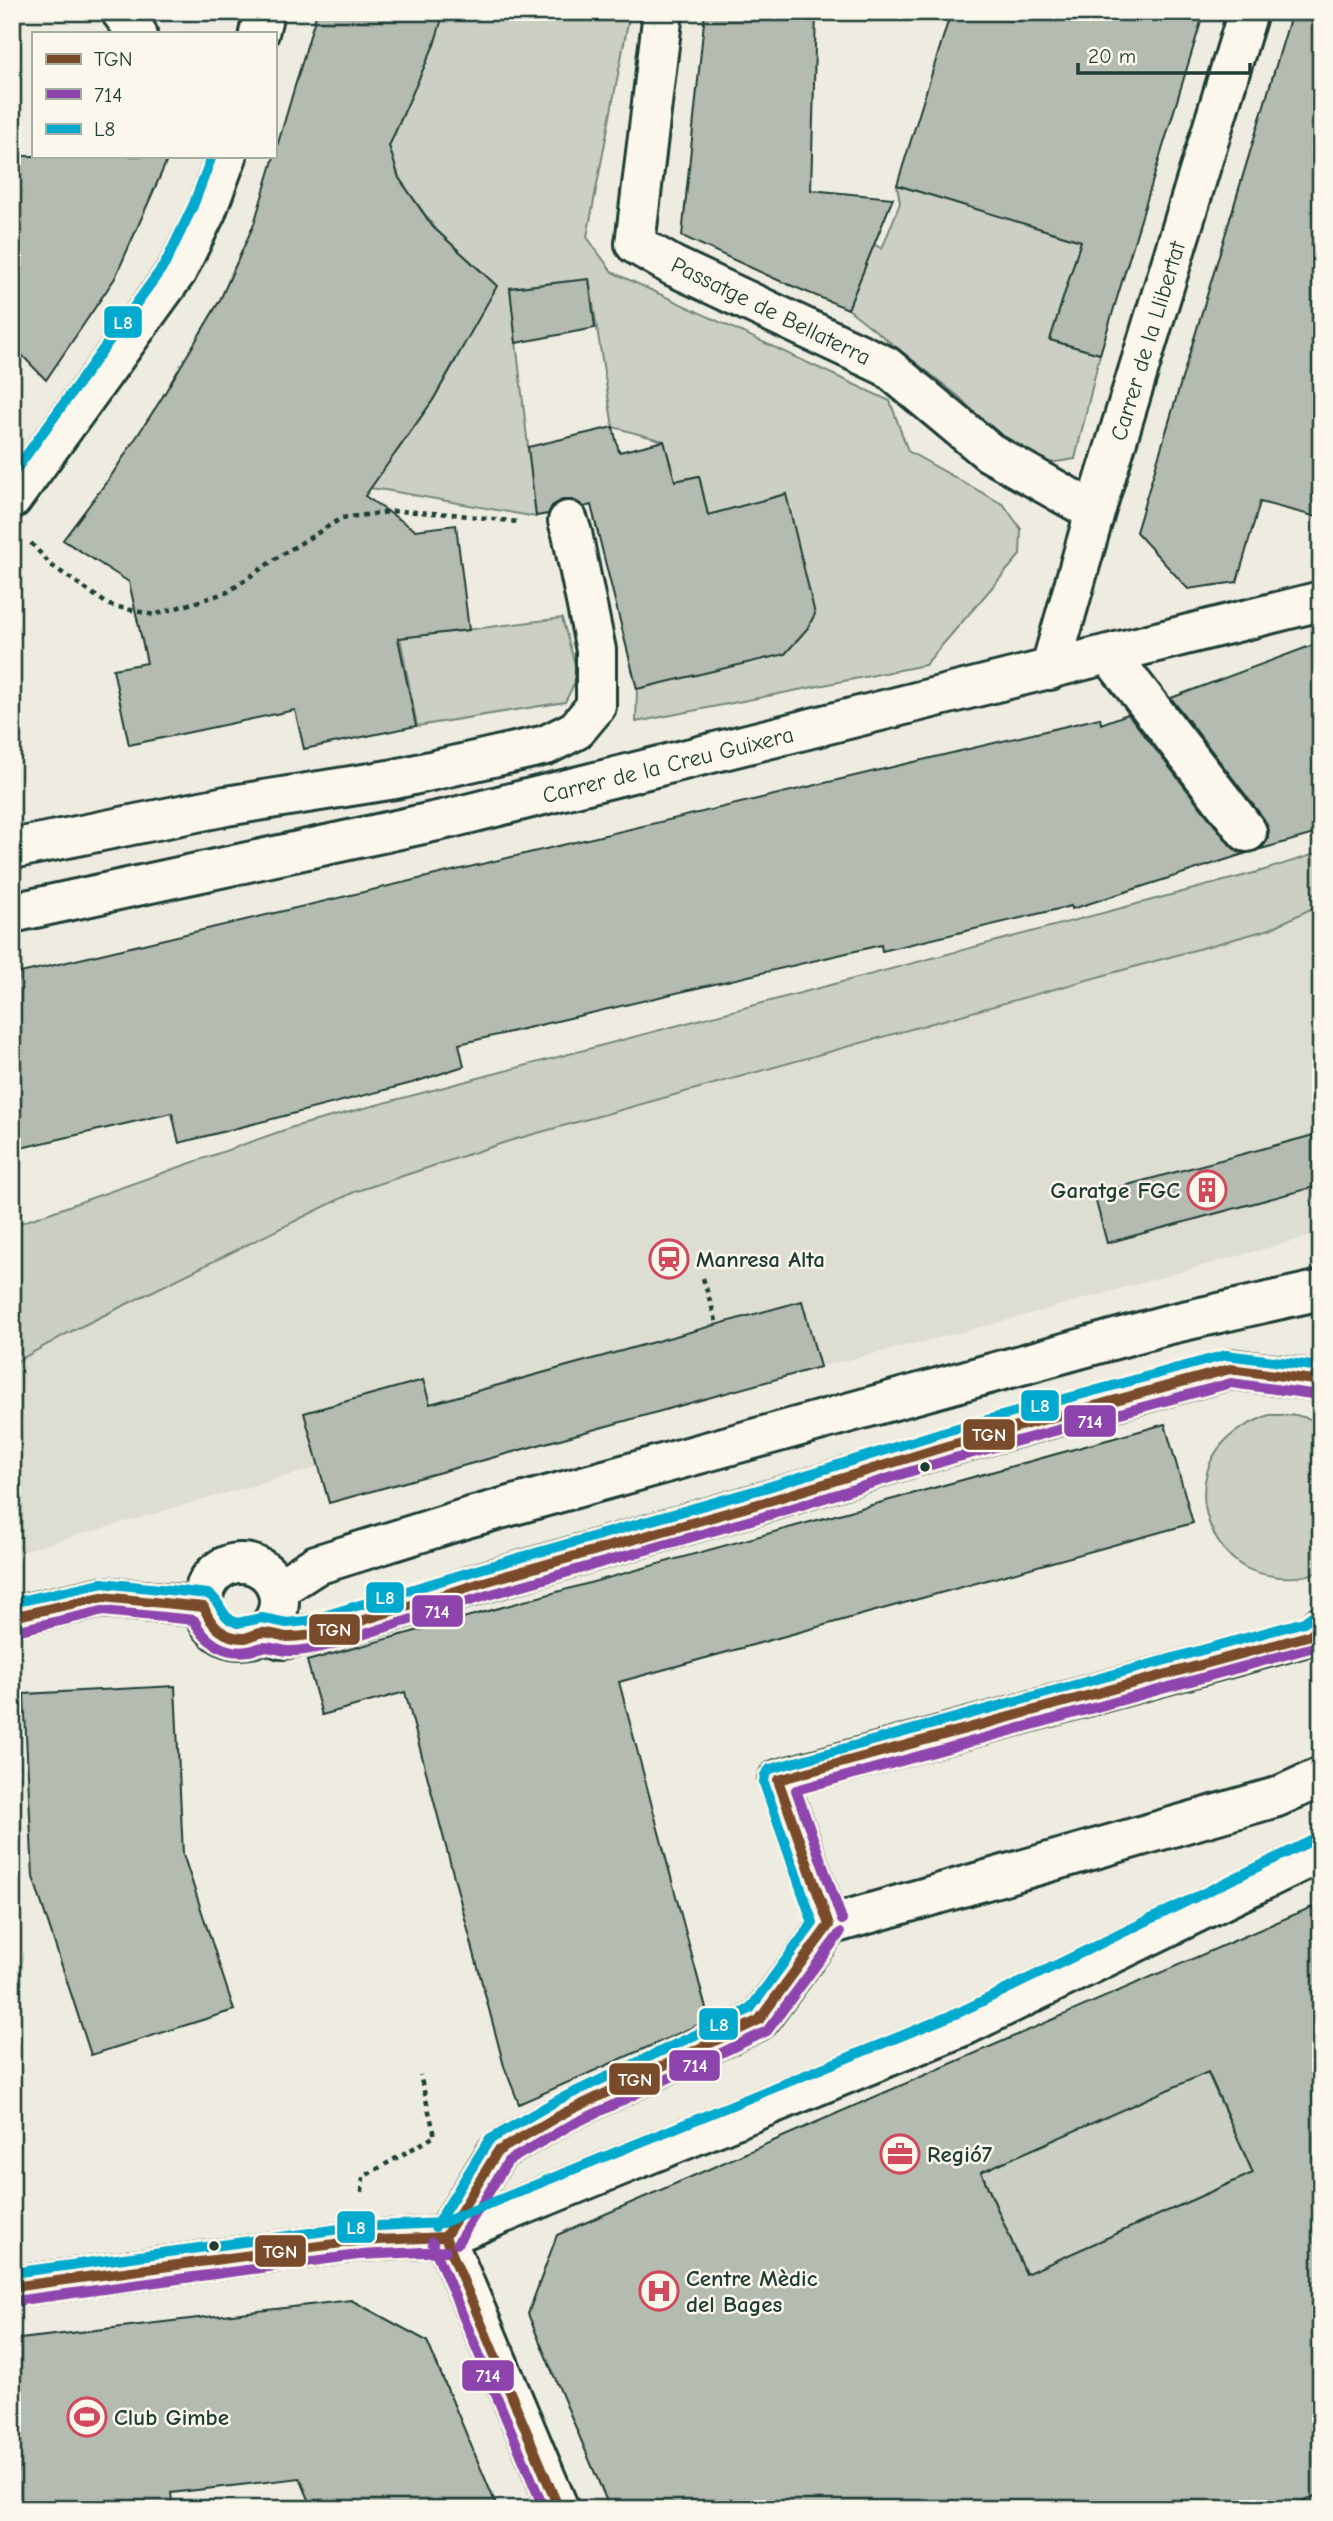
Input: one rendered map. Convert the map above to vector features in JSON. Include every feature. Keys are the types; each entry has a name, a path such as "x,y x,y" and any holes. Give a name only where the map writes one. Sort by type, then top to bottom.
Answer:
{"street":[{"path":"121,12 136,32"},
{"path":"259,32 264,12"},
{"name":"Passatge de Bellaterra","path":"663,12 635,244 674,266 886,366 989,452 1096,512"},
{"name":"Carrer de la Llibertat","path":"1050,670 1248,12"},
{"path":"12,499 177,271 206,212 226,158"},
{"path":"12,849 226,806 395,779 546,745 576,730 596,706 596,650 570,527"},
{"name":"Carrer de la Creu Guixera","path":"12,913 450,818 1321,601"},
{"path":"1110,654 1247,832"},
{"path":"278,1590 316,1565 467,1518 1167,1325 1321,1290"},
{"path":"262,1632 282,1639 326,1632 484,1582 772,1500 947,1446 1230,1369 1321,1381"},
{"path":"233,1564 252,1565 260,1569 274,1581 278,1590 275,1619 262,1632 248,1638 226,1635 209,1620 204,1607 204,1597 210,1580 224,1567 233,1564"},
{"path":"12,1617 102,1597 204,1607"},
{"path":"829,1926 778,1780 1311,1634 1321,1626"},
{"path":"445,2237 498,2151 564,2113 759,2020 829,1926 1277,1797 1321,1777"},
{"path":"12,2287 357,2241 445,2237 966,2025 1321,1852"},
{"path":"445,2237 559,2509"}],"path":[{"path":"28,539 51,565 109,605 154,615 228,592 278,557 342,518 397,511 570,527"},
{"path":"703,1278 717,1324"},
{"path":"363,2177 435,2136 420,2075"}],"shaded area":[{"path":"444,12 630,12 587,237 612,272 890,401 908,451 1004,505 1021,529 1020,555 925,665 636,722 637,689 786,494 708,515 699,476 675,481 664,441 613,427 589,279 510,288 536,517 385,490 335,484 395,454 433,400 456,360 487,290 485,274 437,231 399,178 389,146 427,60"},
{"path":"897,185 1081,241 1050,340 1100,354 1075,459 1049,463 1012,449 958,396 848,309 874,244 882,249 900,203"},
{"path":"562,618 578,676 565,702 417,726 400,638"},
{"path":"1321,852 1321,904 1270,929 509,1141 354,1192 68,1333 12,1364 12,1226 293,1127 1258,872"},
{"path":"1321,904 1321,1233 986,1326 820,1367 330,1503 319,1467 12,1554 12,1364 227,1254 354,1192 509,1141 1270,929"},
{"path":"1269,1415 1296,1415 1321,1422 1321,1570 1306,1576 1279,1577 1257,1573 1242,1566 1226,1552 1216,1538 1205,1506 1204,1489 1213,1457 1233,1434"},
{"path":"1207,2072 1253,2173 1026,2274 981,2171"}],"building":[{"path":"317,12 444,12 434,45 389,146 399,178 433,227 497,286 433,400 365,496 415,530 456,525 469,630 398,638 416,726 304,749 295,710 129,745 113,669 147,663 129,582 63,540 111,476 160,401 220,300 254,224 274,158 276,158 276,150"},
{"path":"705,12 816,12 811,190 893,198 848,309 682,236"},
{"path":"951,12 1204,12 1100,354 1050,340 1081,241 897,185"},
{"path":"1292,12 1321,12 1321,518 1260,502 1237,582 1188,589 1136,532"},
{"path":"12,156 168,158 115,278 46,380 12,345"},
{"path":"589,279 595,328 516,343 510,288"},
{"path":"613,427 619,452 664,441 675,481 699,476 708,515 786,494 815,614 807,629 785,654 637,689 591,505 584,507 573,500 562,500 552,506 548,514 536,516 528,447"},
{"path":"1321,642 1321,832 1261,849 1267,841 1269,830 1264,819 1171,698"},
{"path":"1128,714 1230,845 1238,852 1247,853 1072,909 1071,906 882,951 881,945 459,1044 464,1066 412,1083 179,1143 172,1113 12,1150 12,975 1100,718 1101,724"},
{"name":"Garatge FGC","path":"1321,1133 1321,1185 1107,1243 1094,1194"},
{"path":"802,1301 820,1367 329,1503 304,1413 423,1380 430,1404"},
{"path":"1165,1424 1193,1523 619,1682 709,2020 519,2104 504,2066 405,1692 322,1715 307,1661"},
{"path":"175,1686 183,1854 234,2010 91,2055 33,1877 24,1694"},
{"path":"1321,1903 1321,2494 1280,2509 610,2509 528,2314 557,2235","holes":["1208,2072 1253,2173 1026,2274 981,2172"]},
{"path":"351,2300 427,2341 498,2509 313,2509 300,2478 171,2493 173,2509 12,2509 12,2340"}],"transit line":[{"name":"L8","path":"12,475 165,264 193,206 211,158"},
{"name":"L8","path":"12,1603 102,1583 208,1594 227,1617 237,1623 262,1618 287,1623 307,1621 768,1487 943,1432 1226,1355 1321,1367"},
{"name":"TGN","path":"12,1617 102,1597 204,1607 219,1630 237,1638 258,1633 287,1637 316,1634 947,1446 1230,1369 1321,1381"},
{"name":"714","path":"15,1631 103,1611 194,1620 209,1640 231,1651 250,1651 264,1647 286,1651 308,1650 951,1459 1231,1383 1319,1395"},
{"name":"L8","path":"435,2227 489,2140 558,2100 750,2009 813,1923 764,1783 765,1775 770,1769 1304,1622 1312,1616"},
{"name":"TGN","path":"829,1925 778,1780 1311,1635 1321,1626"},
{"name":"714","path":"842,1920 796,1790 1321,1645"},
{"name":"L8","path":"12,2273 355,2227 442,2223 960,2012 1315,1839"},
{"name":"TGN","path":"445,2237 498,2151 564,2113 759,2020 829,1925"},
{"name":"714","path":"457,2244 508,2161 571,2125 767,2031 840,1933"},
{"name":"TGN","path":"445,2237 559,2509"},
{"name":"TGN","path":"12,2287 357,2241 445,2237"},
{"name":"714","path":"432,2242 544,2509"},
{"name":"714","path":"14,2301 358,2255 446,2251"}],"place":[{"name":"Garatge FGC","path":"1207,1190"},
{"name":"Manresa Alta","path":"669,1259"},
{"name":"Regió7","path":"900,2154"},
{"name":"Centre Mèdic del Bages","path":"659,2291"},
{"name":"Club Gimbe","path":"87,2417"}]}
